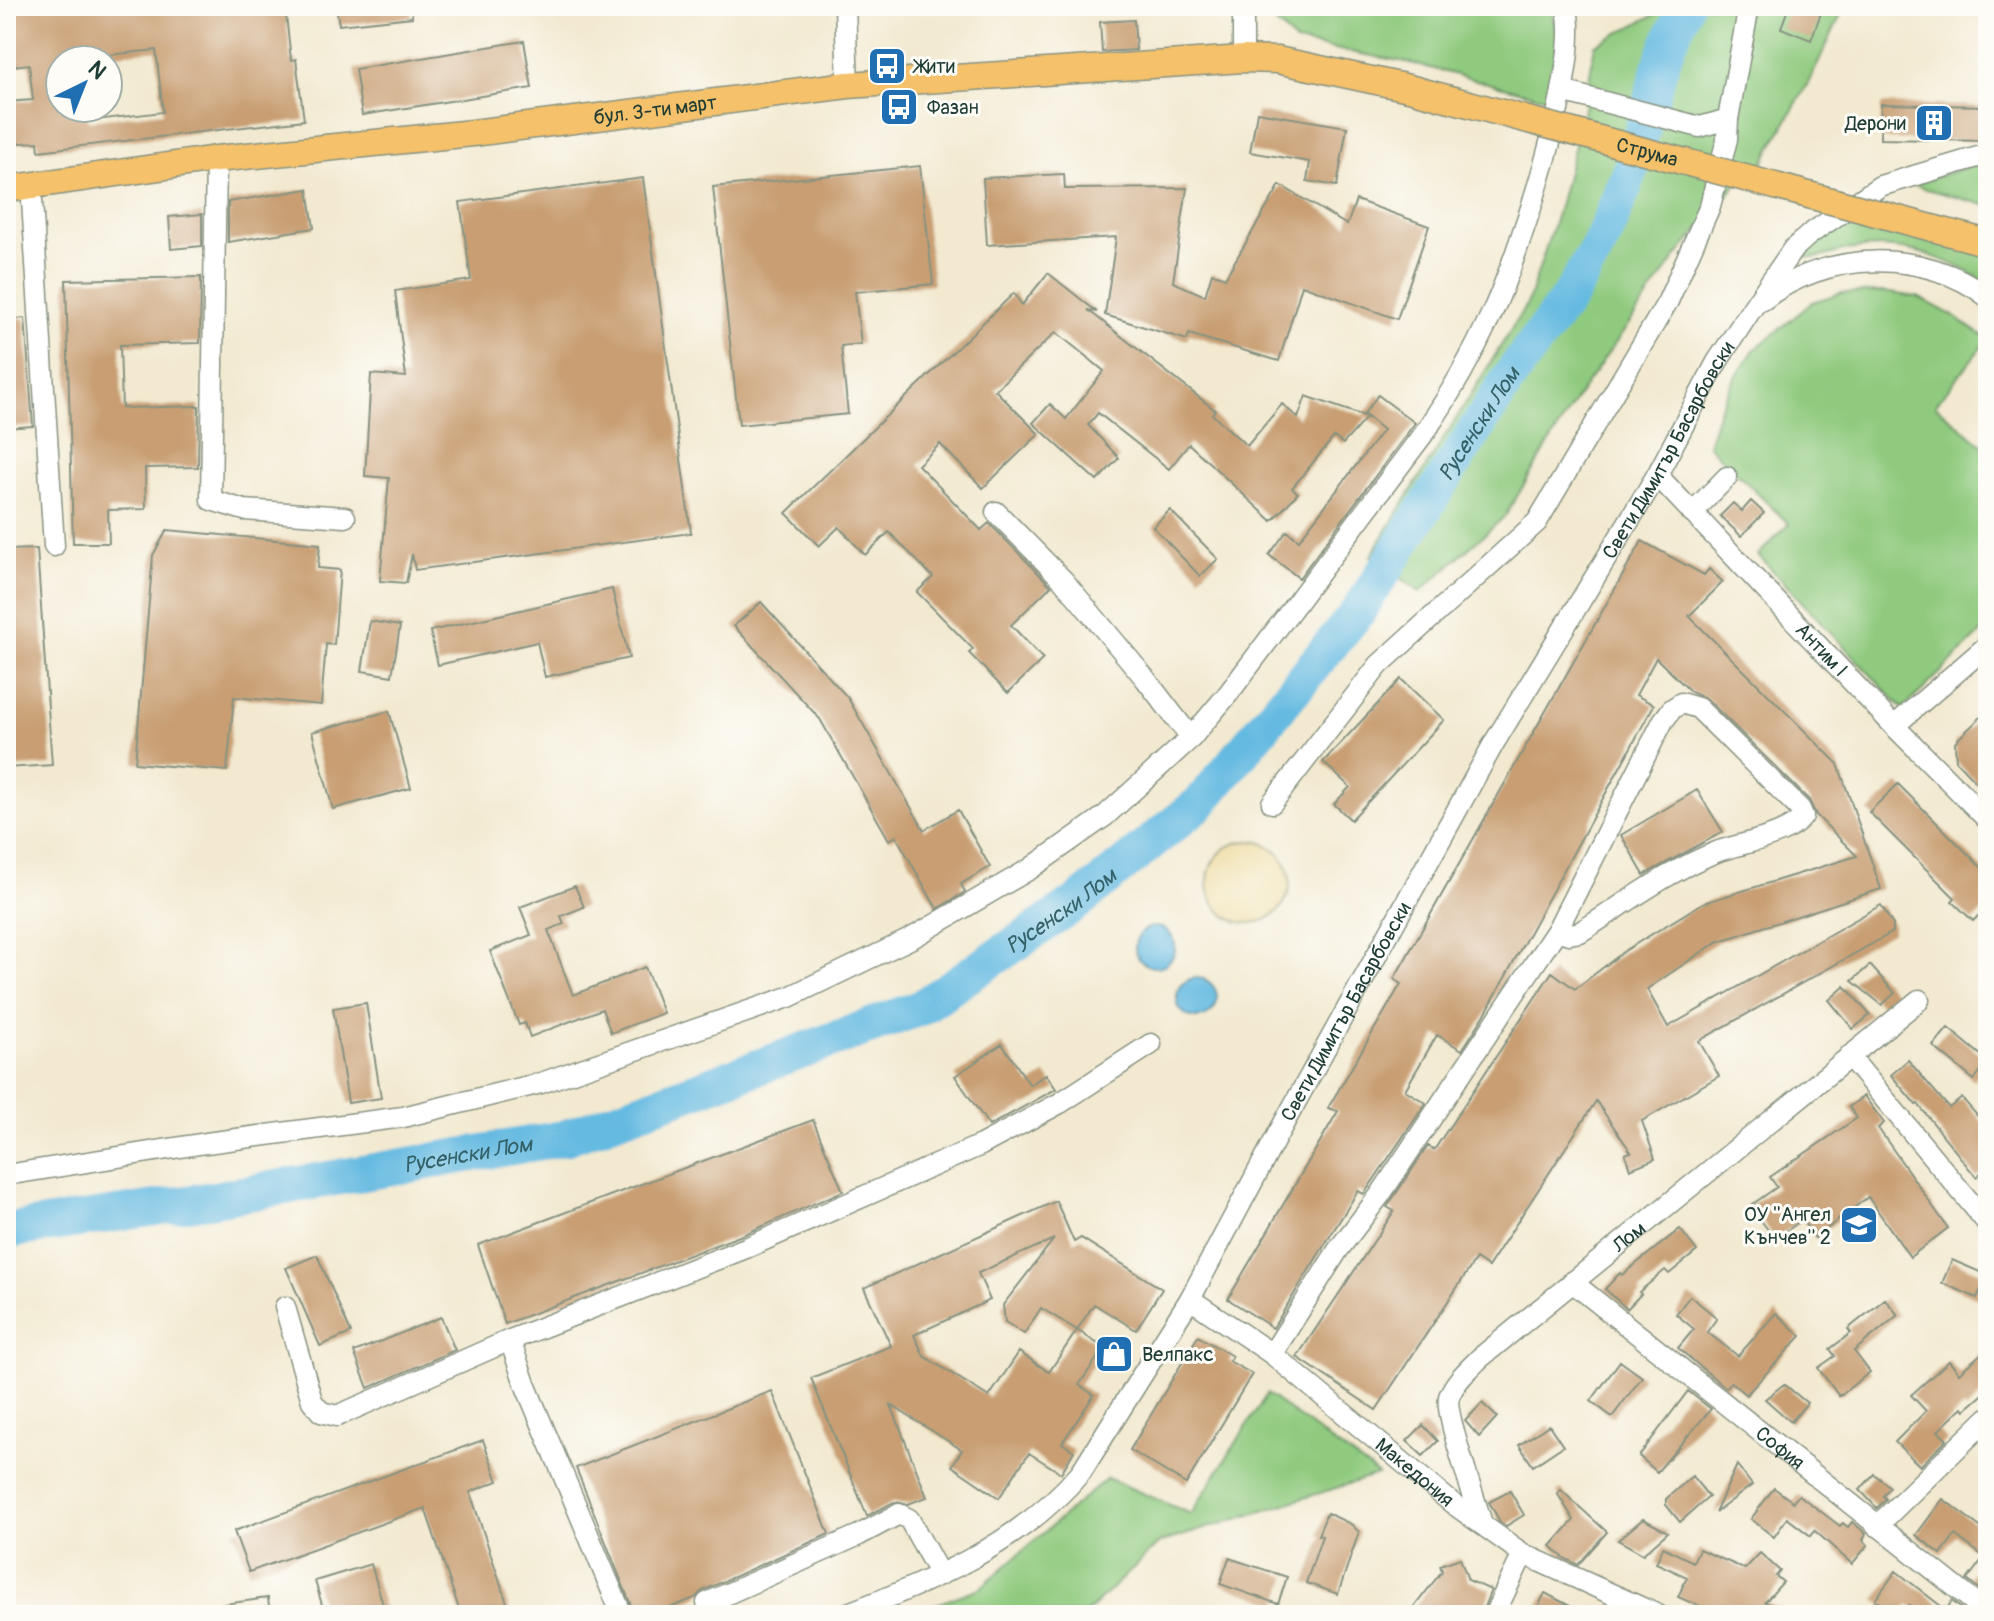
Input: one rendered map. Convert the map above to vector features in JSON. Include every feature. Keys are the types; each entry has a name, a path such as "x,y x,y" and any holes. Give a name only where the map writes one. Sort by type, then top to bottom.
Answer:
{"main road":[{"name":"бул. 3-ти март","path":"18,187 216,159 473,133 848,85 1243,59 1277,60 1306,66"},
{"name":"Струма","path":"1306,66 1409,88 1988,243"}],"street":[{"path":"845,6 848,85"},
{"path":"1243,6 1243,59"},
{"path":"6,1175 206,1143 403,1117 541,1083 789,997 912,938 1030,869 1105,816 1191,738 1317,577 1454,388 1492,314 1525,222 1562,91 1569,41 1566,6"},
{"path":"1272,803 1379,665 1537,522 1668,301 1710,206 1725,149 1749,6"},
{"path":"1562,91 1700,127 1728,119"},
{"name":"Свети Димитър Басарбовски","path":"843,1615 940,1575 1009,1538 1059,1498 1081,1472 1190,1299 1494,743 1657,475 1717,362 1751,310 1793,249 1880,186 1988,154"},
{"path":"216,159 211,500 244,510 345,517"},
{"path":"18,187 54,546"},
{"path":"1751,310 1774,292 1809,273 1867,262 1894,261 1922,266 1951,275 1988,297"},
{"name":"Антим I","path":"1657,475 1894,726 1988,820"},
{"path":"1692,513 1727,477"},
{"path":"996,512 1063,580 1191,738"},
{"path":"1894,726 1988,645"},
{"path":"1272,1354 1338,1250 1380,1195 1557,930 1663,721 1672,709 1681,703 1698,708 1800,809 1803,816 1791,828 1717,852 1688,865 1580,932 1569,934 1557,930"},
{"name":"Лом","path":"1482,1524 1451,1426 1449,1398 1464,1375 1480,1358 1572,1282 1919,1000"},
{"path":"285,1307 312,1401 321,1412 337,1416 510,1340 746,1248 981,1145 1060,1103 1151,1044"},
{"path":"1849,1056 1988,1224"},
{"name":"София","path":"1572,1282 1988,1613"},
{"name":"Македония","path":"1190,1299 1272,1354 1452,1503 1523,1554 1658,1615"},
{"path":"510,1340 525,1384 622,1615"},
{"path":"1877,1526 1988,1418"},
{"path":"707,1603 899,1514 909,1519 940,1575"},
{"path":"1494,1615 1523,1554"}],"green space":[{"path":"1265,6 1550,6 1558,37 1549,99 1411,63 1296,42 1268,16"},
{"path":"1672,6 1845,6 1812,76 1761,166 1739,181 1676,257 1578,396 1505,516 1420,592 1371,556 1528,302 1557,214 1583,114 1595,45"},
{"path":"1988,160 1988,206 1912,185"},
{"path":"1846,217 1988,256 1988,284 1941,259 1907,250 1871,247 1806,257 1809,243"},
{"path":"1883,292 1918,297 1988,339 1935,405 1988,450 1988,626 1903,709 1758,555 1789,524 1708,445 1719,410 1754,350 1813,302 1841,293"},
{"path":"1267,1394 1378,1475 1159,1543 1084,1615 907,1615 980,1588 1107,1478 1191,1514"}],"sand":[{"path":"1249,841 1265,844 1278,853 1287,866 1290,882 1287,898 1278,911 1265,920 1249,923 1233,920 1220,911 1211,898 1208,882 1211,866 1220,853 1233,844"}],"water":[{"path":"1155,927 1169,933 1175,947 1169,961 1155,967 1141,961 1135,947 1141,933"},
{"path":"1197,978 1211,984 1217,998 1211,1012 1197,1018 1183,1012 1177,998 1183,984"}],"building":[{"path":"6,6 285,6 291,60 296,59 304,120 39,151 38,142 6,144 6,102 33,100 29,64 6,67"},
{"path":"336,6 412,6 412,17 339,25"},
{"path":"1789,6 1802,6 1821,13 1811,40 1781,28"},
{"path":"1134,20 1136,50 1102,52 1100,22"},
{"path":"524,41 532,88 362,115 355,69"},
{"name":"Дерони","path":"1881,104 1988,106 1988,141 1880,139"},
{"path":"1257,112 1347,127 1337,186 1307,181 1310,162 1250,152"},
{"path":"920,166 933,284 855,292 861,344 841,346 848,414 739,425 713,187"},
{"path":"1064,174 1065,189 1187,188 1173,282 1205,296 1212,273 1225,278 1280,185 1347,225 1356,200 1429,226 1397,319 1302,285 1279,361 1189,334 1187,340 1105,315 1116,237 987,245 983,178"},
{"path":"643,178 691,533 415,570 412,554 406,583 380,581 389,478 365,476 371,374 406,377 395,291 471,280 460,202"},
{"path":"308,189 314,228 228,242 228,202"},
{"path":"202,214 202,246 171,249 169,217"},
{"path":"1048,273 1097,312 1088,310 1215,410 1212,414 1247,446 1282,404 1298,418 1306,396 1367,417 1343,444 1334,437 1292,488 1298,493 1272,521 1189,444 1169,469 1098,413 1088,425 1119,458 1097,481 1033,423 1050,404 1066,419 1104,371 1056,332 995,390 1039,434 983,488 940,444 918,465 981,530 989,523 1051,586 1011,625 1043,659 1008,693 969,653 973,649 917,592 933,577 889,532 865,555 839,527 819,546 786,513 1014,293 1022,305"},
{"path":"201,277 200,343 120,345 122,408 199,406 198,467 145,468 146,509 108,510 109,543 73,543 66,280"},
{"path":"25,318 33,426 6,428 6,320"},
{"path":"1378,395 1415,423 1299,578 1269,555 1287,531 1299,540 1383,430 1364,414"},
{"path":"1751,501 1764,513 1741,536 1720,516 1733,503 1742,511"},
{"path":"1170,510 1218,559 1200,576 1153,527"},
{"path":"167,530 320,544 318,568 340,570 334,645 326,644 321,705 234,697 227,771 135,763 153,555"},
{"path":"1642,541 1704,575 1709,569 1723,582 1689,616 1838,764 1881,889 1717,942 1647,989 1668,1027 1881,905 1893,925 1893,932 1699,1041 1719,1076 1642,1121 1655,1159 1630,1169 1625,1154 1631,1152 1596,1101 1488,1267 1476,1259 1376,1410 1297,1357 1394,1211 1387,1207 1428,1146 1434,1150 1552,972 1575,989 1626,950 1703,903 1857,856 1816,815 1809,800 1707,699 1691,692 1656,658 1636,695 1654,705 1484,1016 1462,1050 1437,1035 1405,1090 1426,1103 1364,1194 1358,1191 1273,1328 1228,1299 1338,1111 1328,1108 1401,984 1394,979"},
{"path":"37,549 52,765 6,768 6,550"},
{"path":"612,589 629,658 545,677 537,642 438,665 430,631"},
{"path":"761,602 848,698 924,830 958,810 990,867 961,884 965,892 937,909 896,836 889,840 820,719 734,626"},
{"path":"370,621 400,626 392,676 362,671"},
{"path":"1401,679 1444,720 1351,820 1334,804 1350,787 1323,762"},
{"path":"1988,710 1988,795 1956,761 1955,742"},
{"path":"389,711 411,788 333,809 312,732"},
{"path":"1898,784 1988,874 1988,906 1973,921 1952,901 1955,898 1869,812"},
{"path":"1697,790 1723,832 1644,875 1621,835"},
{"path":"575,886 584,907 561,916 564,924 548,930 573,995 645,967 663,1013 611,1033 602,1009 530,1037 525,1023 519,1025 490,951 531,935 520,907"},
{"path":"1870,965 1895,993 1882,1005 1852,981"},
{"path":"1845,986 1870,1015 1853,1029 1829,1000"},
{"path":"366,1003 381,1098 348,1103 333,1008"},
{"path":"1948,1028 1988,1061 1974,1080 1933,1046"},
{"path":"1002,1044 1030,1085 1046,1074 1056,1089 989,1126 955,1076"},
{"path":"1908,1060 1949,1108 1962,1098 1988,1128 1988,1167 1976,1177 1891,1075"},
{"path":"1864,1096 1884,1123 1878,1128 1948,1228 1910,1257 1868,1197 1815,1238 1802,1220 1775,1239 1750,1206 1777,1187 1770,1177 1857,1118 1849,1107"},
{"path":"813,1120 843,1191 745,1234 505,1324 478,1245"},
{"path":"1056,1201 1074,1242 1081,1238 1162,1289 1136,1330 1094,1304 1077,1330 1104,1348 1079,1385 1094,1395 1062,1443 1074,1451 1061,1473 1029,1453 999,1498 952,1466 962,1450 891,1405 927,1497 908,1504 894,1502 867,1516 811,1378 891,1346 864,1288","holes":["1054,1239 1003,1305 1005,1322 1024,1334 1041,1308 1077,1330 1049,1372 1019,1352 989,1397 924,1356 914,1335 990,1300 978,1273"]},
{"path":"1680,1229 1697,1251 1669,1274 1665,1270 1639,1292 1641,1294 1627,1309 1605,1289 1620,1273 1622,1275"},
{"path":"317,1255 351,1333 320,1346 286,1268"},
{"path":"1952,1260 1987,1275 1977,1298 1942,1283"},
{"path":"1690,1296 1717,1318 1707,1332 1738,1356 1776,1313 1801,1336 1746,1395 1731,1382 1726,1388 1678,1348 1694,1329 1676,1314"},
{"path":"1885,1299 1898,1315 1854,1351 1870,1372 1839,1396 1818,1368 1835,1356 1830,1349 1851,1333 1848,1329"},
{"path":"441,1317 455,1350 368,1388 354,1352"},
{"path":"1198,1336 1232,1356 1229,1361 1252,1374 1186,1484 1130,1450"},
{"path":"1981,1354 1988,1362 1988,1390 1965,1410 1963,1407 1938,1431 1947,1440 1920,1466 1895,1442 1926,1411 1911,1395 1949,1361 1959,1373"},
{"path":"1620,1361 1642,1377 1612,1417 1591,1401"},
{"path":"1784,1384 1807,1403 1791,1422 1765,1399"},
{"path":"772,1391 829,1534 702,1591 695,1598 652,1615 635,1615 576,1468"},
{"path":"1688,1391 1711,1409 1657,1472 1639,1456"},
{"path":"1482,1403 1497,1417 1479,1437 1465,1421"},
{"path":"1423,1425 1438,1441 1423,1456 1407,1441"},
{"path":"1549,1425 1563,1446 1533,1466 1519,1445"},
{"path":"483,1440 498,1481 470,1492 511,1615 461,1615 425,1508 249,1572 234,1531"},
{"path":"1737,1465 1752,1485 1715,1513"},
{"path":"1874,1474 1890,1487 1883,1496 1886,1499 1877,1508 1860,1490"},
{"path":"1692,1476 1709,1497 1680,1522 1666,1505 1666,1499"},
{"path":"1774,1488 1793,1502 1799,1495 1840,1526 1843,1523 1848,1527 1852,1522 1866,1533 1863,1540 1868,1545 1852,1564 1815,1531 1811,1536 1787,1518 1774,1537 1751,1519"},
{"path":"1561,1490 1607,1532 1578,1565 1551,1546 1574,1520 1557,1493"},
{"path":"1510,1491 1524,1515 1506,1526 1500,1522 1489,1502"},
{"path":"1943,1499 1988,1533 1988,1577 1979,1589 1967,1580 1984,1557 1955,1535 1941,1554 1916,1535"},
{"path":"1327,1513 1351,1524 1359,1532 1338,1594 1306,1583"},
{"path":"1643,1519 1668,1532 1643,1554 1618,1540"},
{"path":"1663,1547 1693,1562 1699,1549 1745,1569 1760,1553 1780,1571 1776,1576 1783,1582 1765,1602 1796,1615 1720,1615 1678,1597 1687,1577 1656,1563"},
{"path":"1229,1558 1287,1577 1278,1604 1220,1584"},
{"path":"1460,1558 1468,1580 1491,1590 1482,1612 1471,1607 1465,1615 1408,1615 1442,1571 1440,1565"},
{"path":"371,1564 386,1615 325,1615 315,1581"},
{"path":"1896,1571 1946,1610 1952,1601 1964,1611 1961,1615 1923,1615 1909,1605 1902,1615 1896,1615 1875,1600"},
{"path":"1545,1593 1587,1615 1534,1615"},
{"path":"268,1598 270,1615 217,1615 216,1605"}],"waterway":[{"name":"Русенски Лом","path":"6,1231 214,1199 564,1138 920,1008 1079,901 1201,802 1357,613 1513,372 1569,297 1601,242 1629,175 1663,58 1685,6"}],"place":[{"name":"Жити","path":"887,66"},
{"name":"Фазан","path":"899,107"},
{"name":"Дерони","path":"1934,123"},
{"name":"ОУ ''Ангел Кънчев'' 2","path":"1859,1225"},
{"name":"Велпакс","path":"1114,1354"}]}
